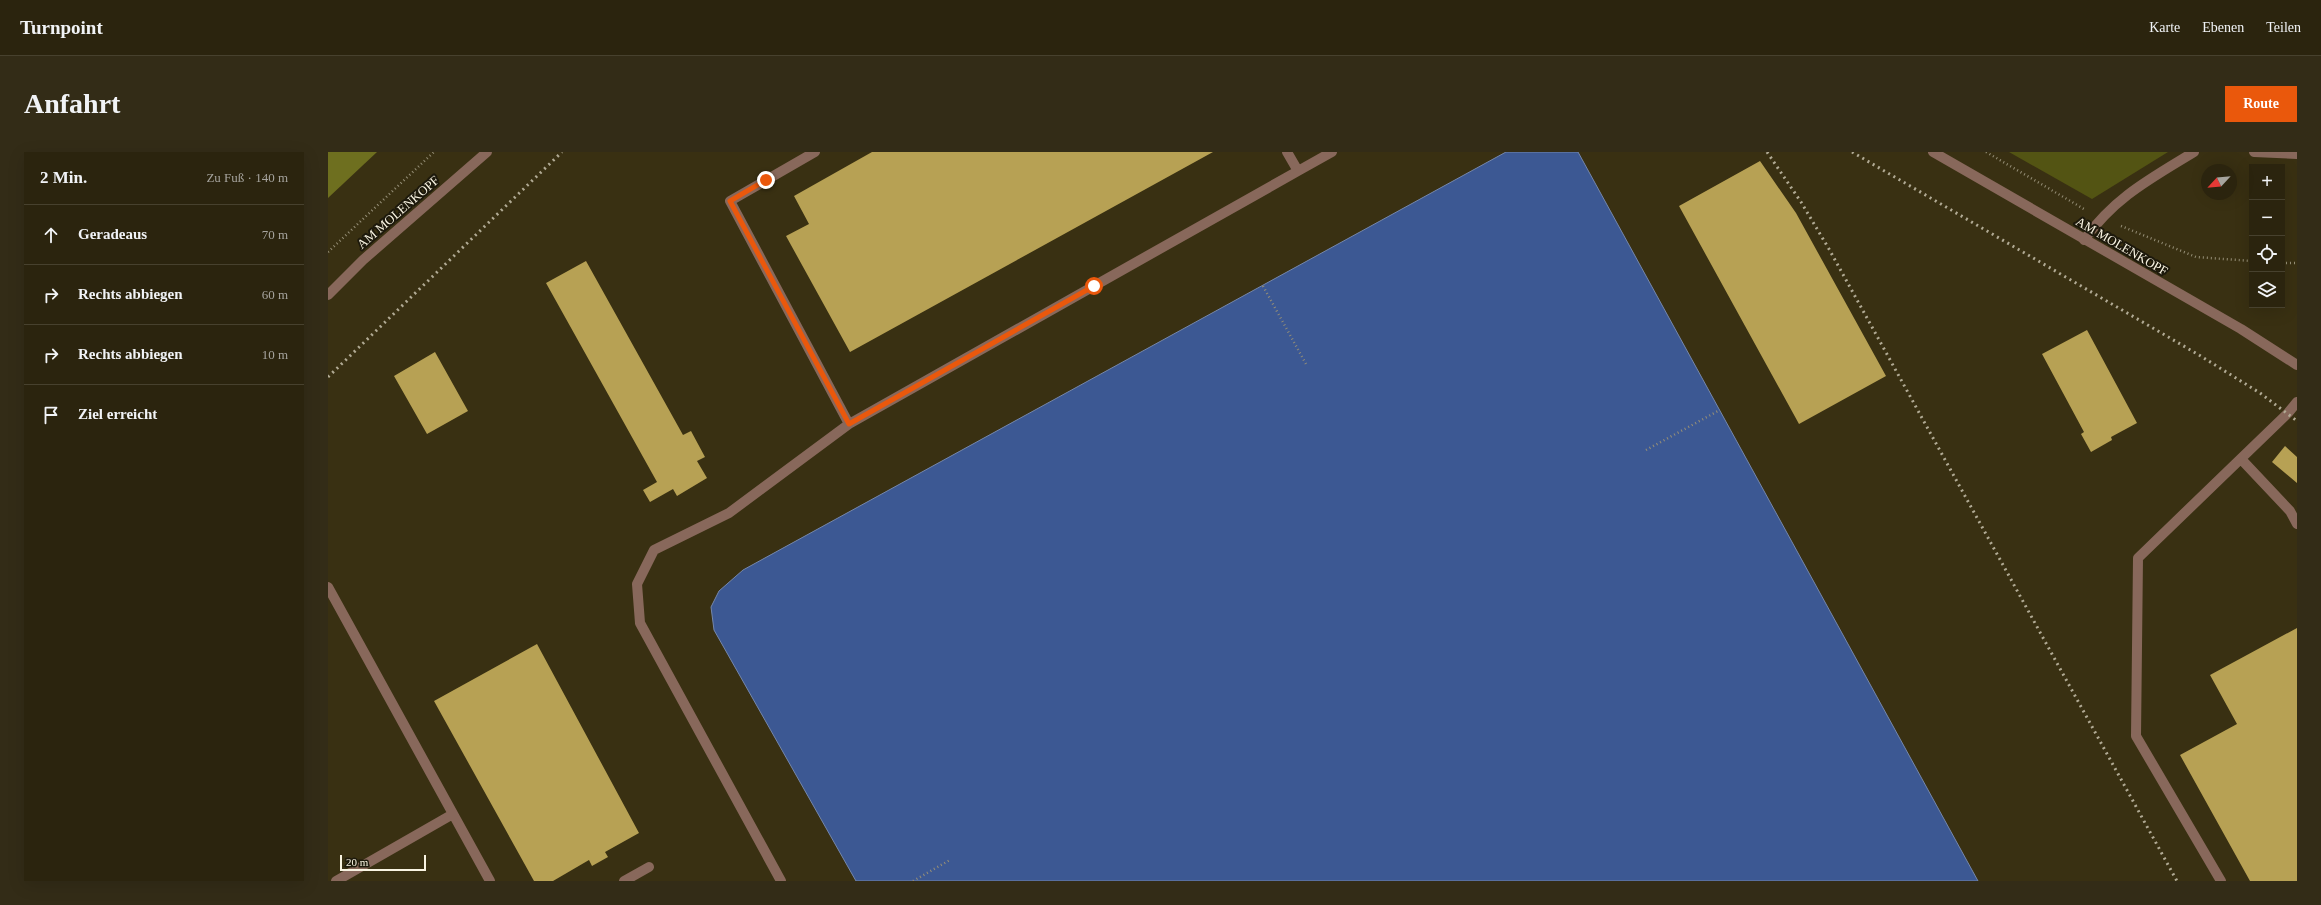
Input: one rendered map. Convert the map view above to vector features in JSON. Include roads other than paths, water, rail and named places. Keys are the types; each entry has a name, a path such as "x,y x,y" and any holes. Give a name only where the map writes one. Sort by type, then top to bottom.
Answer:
{"street":[{"name":"AM MOLENKOPF","path":"328,295 363,260 487,152"},
{"path":"815,152 730,201 849,424"},
{"path":"1287,152 1298,171"},
{"path":"781,881 640,623 638,584 654,550 729,513 849,424 1332,152"},
{"name":"AM MOLENKOPF","path":"1932,152 2241,329 2297,364"},
{"path":"2084,240 2100,218 2134,188 2194,152"},
{"path":"2254,152 2297,154"},
{"path":"2221,881 2136,736 2138,558 2241,459 2297,402"},
{"path":"2241,459 2290,511 2297,524"},
{"path":"328,587 490,881"},
{"path":"336,881 453,814"},
{"path":"624,881 649,867"}],"water":[{"path":"1506,152 1578,152 1978,881 856,881 714,630 711,607 719,591 743,570"}],"railway":[{"path":"328,377 562,152"},
{"path":"1767,152 1801,202 1829,249 2177,881"},
{"path":"1852,152 2199,355 2260,393 2297,421"}]}
